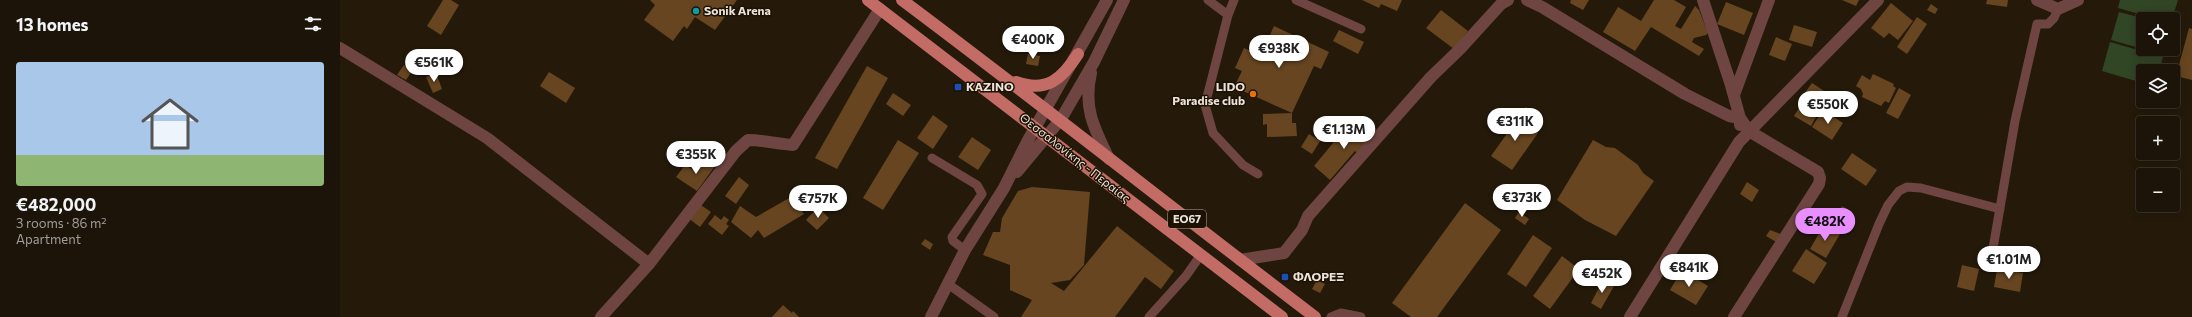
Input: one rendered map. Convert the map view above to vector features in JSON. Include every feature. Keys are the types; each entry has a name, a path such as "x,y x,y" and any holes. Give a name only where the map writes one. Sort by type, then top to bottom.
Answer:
{"main road":[{"name":"Θεσσαλονίκης - Περαίας","path":"868,0 1047,136 1200,256 1282,317"},
{"name":"Θεσσαλονίκης - Περαίας","path":"902,0 1061,119 1109,159 1315,317"},
{"path":"1009,80 1027,86 1039,87 1052,83 1064,74 1078,54"}],"street":[{"path":"931,317 965,250 1004,188 1035,127 1078,54 1107,0"},
{"path":"1004,188 1061,119 1094,62 1124,0"},
{"path":"1240,260 1284,252 1302,230 1308,216 1412,98 1501,4 1508,0"},
{"path":"1527,0 1542,7 1685,94 1729,116 1740,118"},
{"path":"1703,0 1740,118 1749,131 1818,172 1820,178 1819,184 1734,317"},
{"path":"1734,95 1769,0"},
{"path":"1630,317 1736,146 1878,0"},
{"path":"2037,0 2058,9 2078,0"},
{"path":"601,317 649,264 736,151 748,140 764,140 778,144 793,145 880,9"},
{"path":"340,48 487,138 649,264"},
{"path":"1094,62 1088,84 1087,101 1093,127 1109,159"},
{"path":"1736,146 1740,118"}],"lane":[{"path":"1208,0 1228,15"},
{"path":"1234,0 1228,15 1205,105 1213,133 1243,165 1258,174"},
{"path":"1296,0 1361,29"},
{"path":"1991,260 2015,121 2037,24 2048,24 2054,18 2058,9"},
{"path":"932,158 977,186 982,194 952,237 953,241 965,250"},
{"path":"1842,317 1879,224 1888,205 1899,191 1907,187 1921,188 2000,209"},
{"path":"1149,317 1186,276 1200,256"},
{"path":"948,284 994,317"},
{"path":"1331,317 1341,313 1361,317"}],"green space":[{"path":"2120,0 2178,0 2174,12 2136,13 2118,8"},
{"path":"2119,12 2136,16 2136,47 2111,40"},
{"path":"2110,42 2136,49 2136,56 2163,57 2161,64 2136,64 2136,81 2102,71"}],"building":[{"path":"443,0 451,0 459,5 441,35 427,26"},
{"name":"Sonik Arena","path":"650,0 737,0 715,30 695,17 687,29 684,26 673,41 644,20 655,5"},
{"path":"1362,0 1402,0 1397,11 1381,4 1379,8"},
{"path":"1571,0 1589,0 1583,10 1570,3"},
{"path":"1654,0 1674,0 1686,7 1675,26 1681,29 1695,6 1699,10 1708,33 1706,35 1694,38 1692,42 1704,49 1699,56 1651,27 1635,51 1603,32 1618,7 1641,21"},
{"path":"1842,0 1859,0 1856,6"},
{"path":"1987,0 2008,0 2007,7 1986,4"},
{"path":"1726,2 1753,13 1744,35 1717,24"},
{"path":"1891,3 1913,21 1898,40 1889,33 1884,38 1871,28"},
{"path":"1931,4 1938,9 1935,14 1927,10"},
{"path":"1441,10 1468,31 1454,49 1426,28"},
{"path":"1917,17 1927,24 1907,54 1897,47"},
{"path":"1794,25 1817,32 1812,47 1789,40"},
{"path":"1274,26 1329,52 1321,69 1314,66 1292,113 1234,87 1242,71 1235,68 1244,48 1251,51 1256,40 1266,44"},
{"path":"2189,28 2192,29 2192,80 2180,77 2179,64"},
{"path":"1339,30 1364,42 1358,54 1333,41"},
{"path":"1776,37 1792,44 1785,61 1769,55"},
{"path":"1028,54 1040,56 1038,66 1026,64"},
{"path":"404,65 412,71 406,80 397,75"},
{"path":"867,66 888,78 837,169 815,158"},
{"path":"549,72 575,88 566,103 540,86"},
{"path":"436,73 442,89 433,93 426,77"},
{"path":"1873,74 1894,84 1893,86 1896,88 1889,103 1885,101 1881,106 1862,97 1863,94 1861,89 1856,86 1862,75 1870,80"},
{"path":"1812,83 1832,96 1825,107 1804,94"},
{"path":"1899,88 1911,95 1898,119 1886,113"},
{"path":"893,93 911,105 903,116 886,104"},
{"path":"1804,100 1820,110 1811,126 1794,116"},
{"path":"1526,107 1531,111 1524,121 1520,120 1538,133 1512,170 1491,156"},
{"path":"1823,110 1843,123 1832,140 1812,127"},
{"path":"1292,113 1292,123 1296,123 1297,136 1267,137 1267,124 1263,125 1263,114"},
{"path":"933,115 948,126 933,149 917,138"},
{"path":"1357,122 1375,136 1360,155 1355,151 1330,180 1314,166 1338,137 1342,141"},
{"path":"1309,134 1320,141 1312,154 1301,147"},
{"path":"972,137 991,150 978,170 958,157"},
{"path":"898,140 919,153 883,210 863,198"},
{"path":"1593,140 1606,147 1615,148 1638,165 1643,173 1654,181 1616,236 1585,220 1557,200"},
{"path":"1852,153 1877,170 1866,186 1841,169"},
{"path":"704,159 715,166 697,191 676,177 685,165 695,171"},
{"path":"739,177 749,185 736,204 725,196"},
{"path":"1747,182 1759,190 1752,202 1740,194"},
{"path":"1032,187 1090,192 1084,265 1070,280 1051,283 1064,291 1117,226 1174,271 1161,289 1145,277 1115,317 1021,317 1032,300 1010,290 1010,265 983,255 993,232 1000,232 1002,218 1018,191"},
{"path":"791,197 804,214 764,238 758,230 751,238 731,222 740,206 756,217"},
{"path":"698,203 711,212 700,227 688,218"},
{"path":"1465,203 1501,230 1437,317 1411,317 1392,303"},
{"path":"1842,206 1852,212 1840,231 1830,225"},
{"path":"818,207 829,218 817,230 806,220"},
{"path":"1519,212 1529,219 1525,225 1515,218"},
{"path":"715,215 721,220 724,216 729,220 726,224 729,226 722,235 708,224"},
{"path":"1824,225 1840,234 1826,258 1810,249"},
{"path":"1770,230 1783,235 1778,243 1766,236"},
{"path":"1533,235 1552,248 1526,287 1507,274"},
{"path":"925,239 933,244 930,250 921,244"},
{"path":"1806,249 1827,263 1814,284 1792,271"},
{"path":"1562,256 1579,269 1550,309 1533,296"},
{"path":"1962,265 1979,269 1974,291 1957,287"},
{"path":"1997,269 2023,273 2020,292 1994,287"},
{"path":"1682,270 1708,286 1696,305 1670,290"},
{"path":"1317,280 1325,284 1320,293 1312,289"},
{"path":"1603,280 1614,286 1601,309 1591,303"},
{"path":"783,305 792,313 793,311 799,317 772,317"}],"place":[{"name":"Sonik Arena","path":"696,11"},
{"name":"ΚΑΖΙΝΟ","path":"958,87"},
{"name":"LIDO Paradise club","path":"1253,94"},
{"name":"ΦΛΟΡΕΞ","path":"1285,277"}]}
